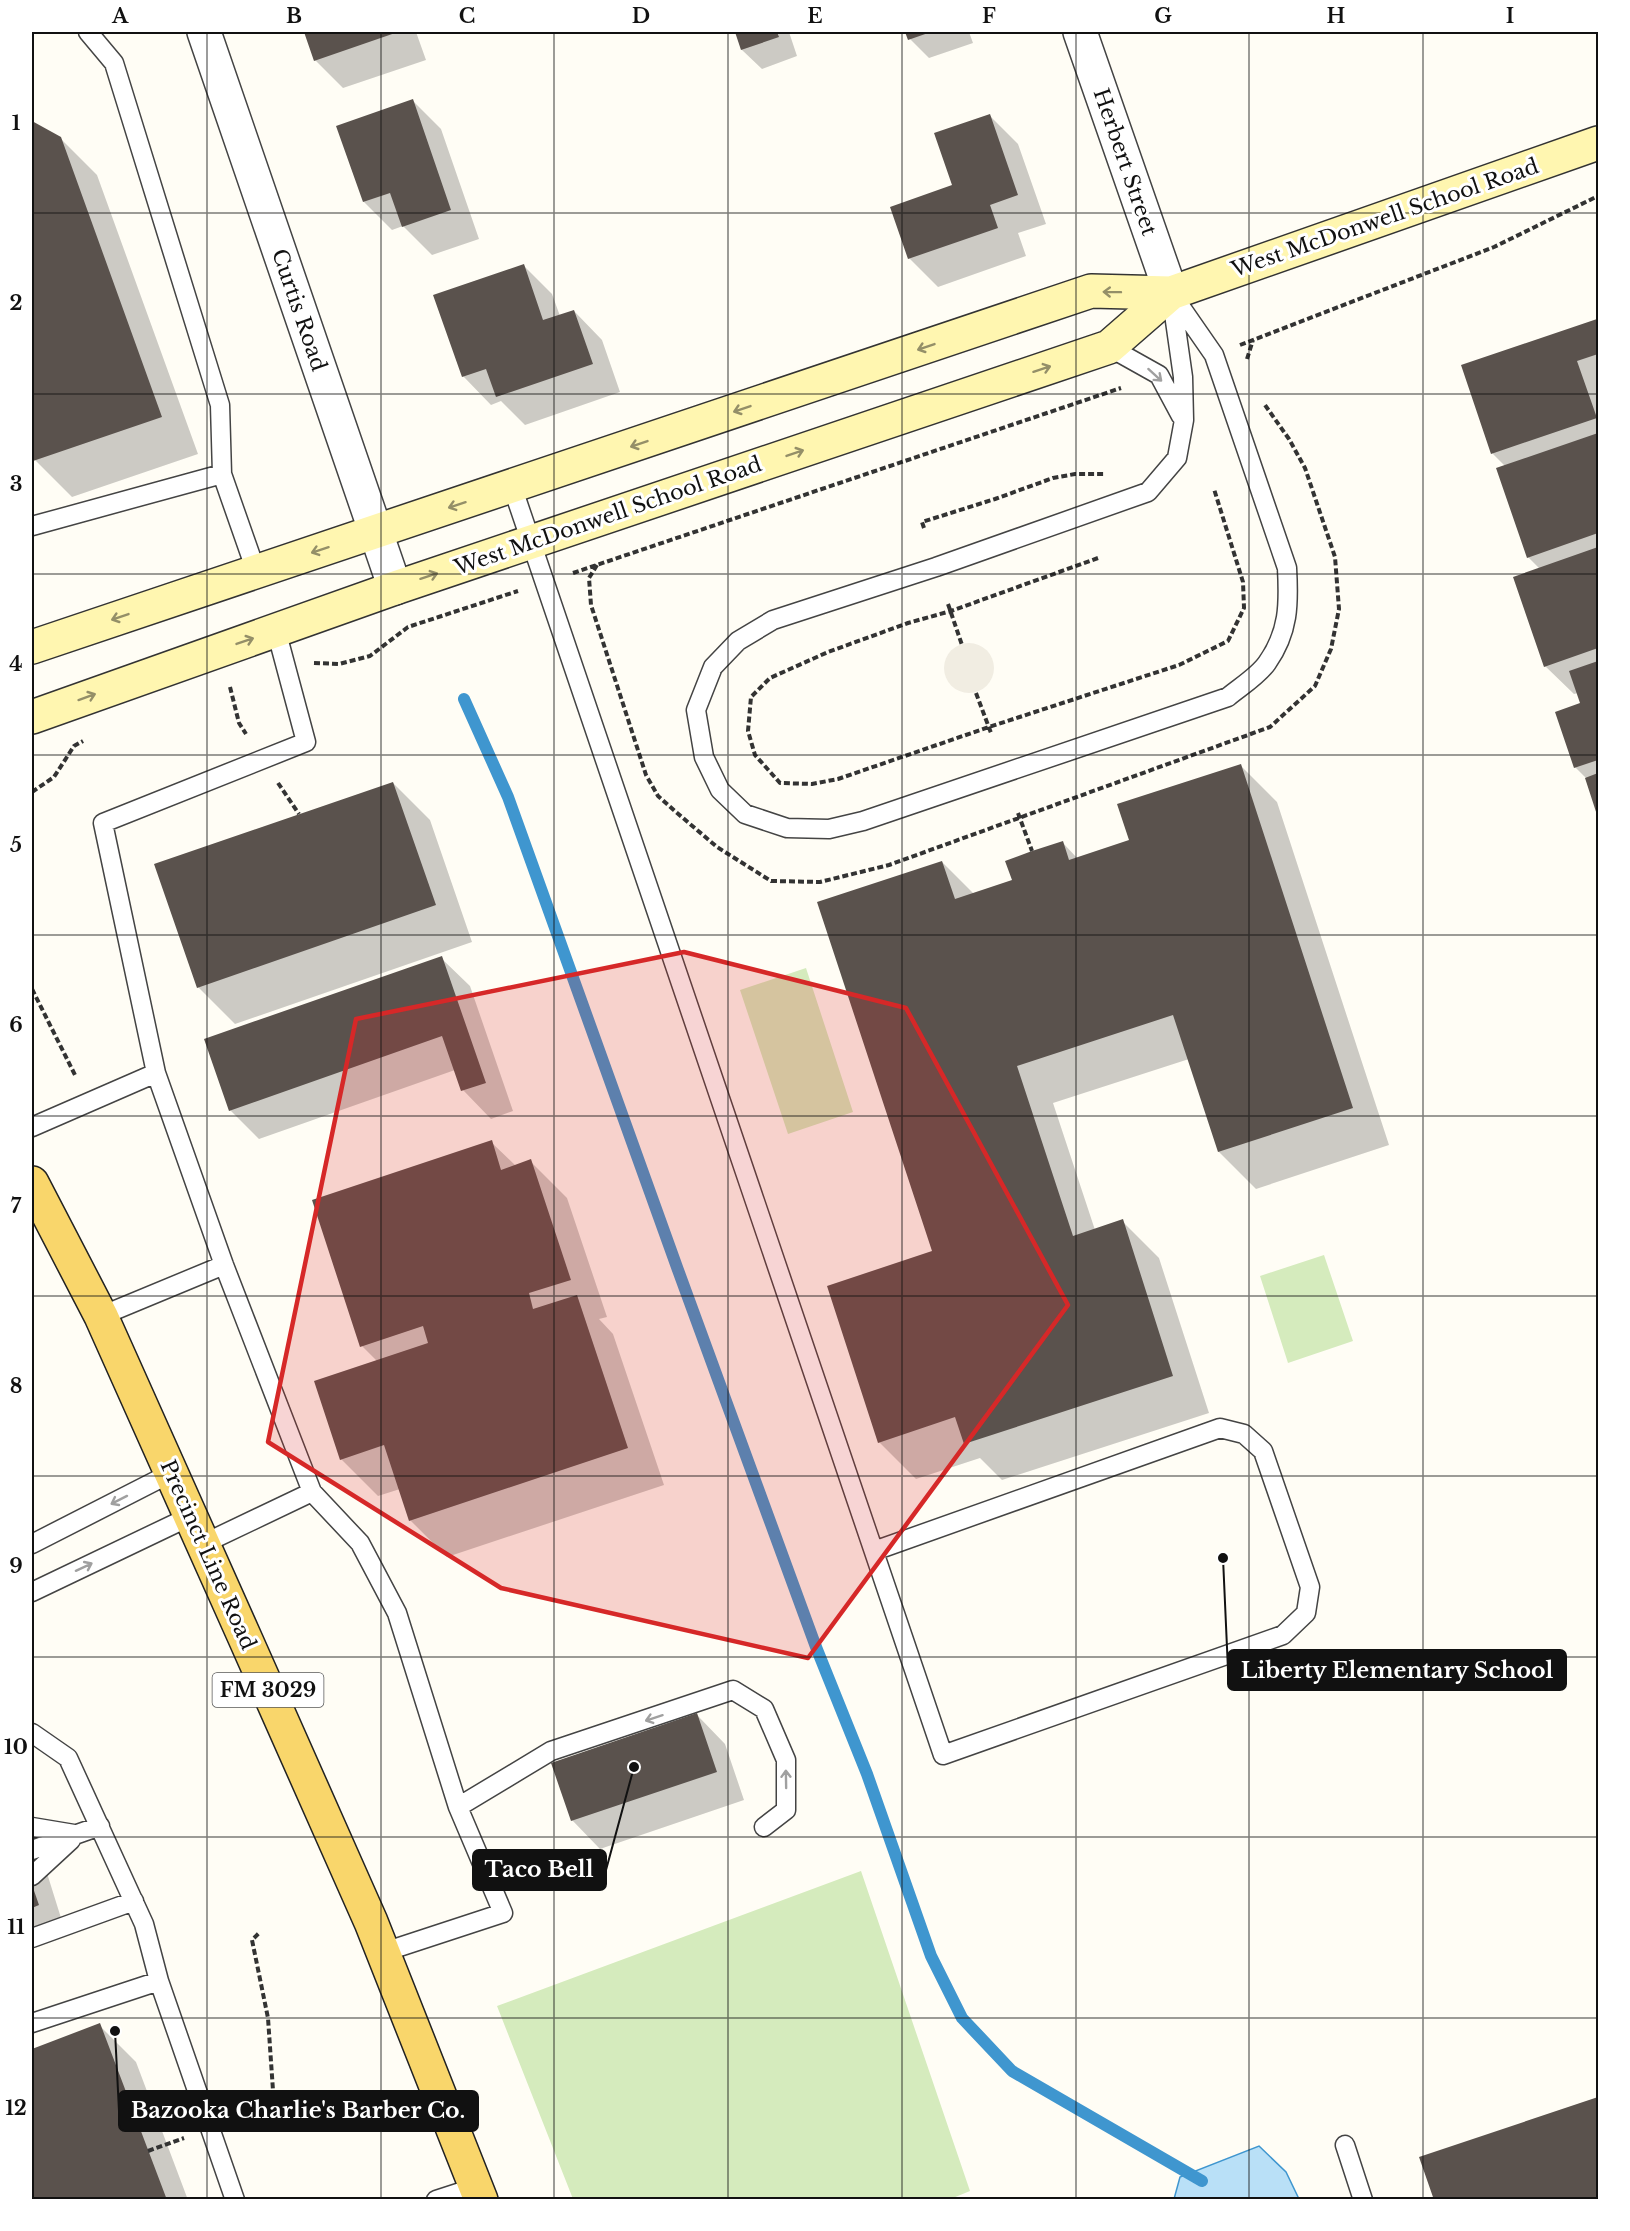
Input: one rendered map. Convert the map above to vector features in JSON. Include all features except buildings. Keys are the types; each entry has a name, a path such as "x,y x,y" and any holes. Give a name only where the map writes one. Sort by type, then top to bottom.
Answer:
{"main road":[{"name":"West McDonwell School Road","path":"32,646 1091,291 1171,293 1599,143"},
{"name":"West McDonwell School Road","path":"32,717 395,588 1109,347 1171,293"},
{"name":"Precinct Line Road","path":"32,1183 101,1316 371,1922 381,1953 478,2193"}],"street":[{"name":"Curtis Road","path":"204,32 395,588"},
{"name":"Herbert Street","path":"1080,32 1171,293"}],"lane":[{"path":"88,32 114,63 220,405 222,474 256,571"},
{"path":"1171,293 1214,355 1287,568 1289,602 1283,632 1266,664 1228,698 863,821 829,829 786,828 745,814 720,790 704,757 696,710 713,667 738,641 773,620 936,567 1148,492 1177,458 1184,420 1183,377 1171,293"},
{"path":"1109,347 1159,375 1184,420"},
{"path":"32,526 222,474"},
{"path":"512,486 943,1755 1283,1635 1306,1613 1310,1587 1263,1451 1244,1434 1220,1428 874,1551"},
{"path":"276,630 306,742 103,823 156,1073 224,1265 312,1492 360,1543 397,1613 458,1807 503,1913 381,1953"},
{"path":"32,1127 156,1073"},
{"path":"101,1316 224,1265"},
{"path":"32,1544 171,1473"},
{"path":"32,1592 197,1530 312,1492"},
{"path":"458,1807 551,1751 733,1690 764,1709 786,1760 786,1810 764,1827"},
{"path":"32,1733 68,1758 134,1901 144,1924 159,1981 235,2199"},
{"path":"32,1850 100,1826"},
{"path":"32,1827 76,1834"},
{"path":"32,1876 76,1834"},
{"path":"32,1938 134,1901"},
{"path":"32,2023 159,1981"},
{"path":"1345,2145 1363,2199"},
{"path":"436,2199 478,2193"}],"path":[{"path":"1251,369 1247,358 1254,340 1494,247 1599,196"},
{"path":"597,565 588,578 591,605 646,775 658,796 717,847 771,881 820,882 889,865 1019,815 1270,727 1315,686 1331,649 1339,609 1335,557 1305,468 1289,439 1262,401"},
{"path":"924,528 922,522 1053,478 1075,474 1106,474"},
{"path":"1098,558 828,652 770,678 751,697 748,731 755,755 780,783 812,784 838,779 1179,665 1228,641 1244,608 1243,582 1214,489"},
{"path":"948,604 962,645"},
{"path":"976,693 991,733"},
{"path":"1019,815 1032,851"},
{"path":"32,989 89,1101"},
{"path":"148,2151 274,2105 268,2018 252,1940 260,1932"}],"highlighted area":[{"path":"684,952 906,1008 1068,1305 808,1658 501,1588 268,1442 356,1019"}],"green space":[{"path":"806,968 853,1112 788,1134 740,990"},
{"path":"1324,1255 1353,1341 1288,1363 1260,1276"},
{"path":"861,1871 970,2191 948,2200 573,2199 497,2006"}],"shaded area":[{"path":"964,643 974,643 987,650 994,663 994,673 987,686 974,693 964,693 955,689 948,682 944,673 944,663 948,654 955,647"}],"water":[{"path":"1259,2146 1286,2172 1299,2199 1174,2199 1180,2177"}],"waterway":[{"path":"464,699 508,797 678,1270 816,1647 867,1774 931,1956 962,2018 1012,2071 1202,2181"}],"place":[{"name":"Liberty Elementary School","path":"1223,1558"},
{"name":"Taco Bell","path":"634,1767"},
{"name":"Bazooka Charlie's Barber Co.","path":"115,2031"}]}
